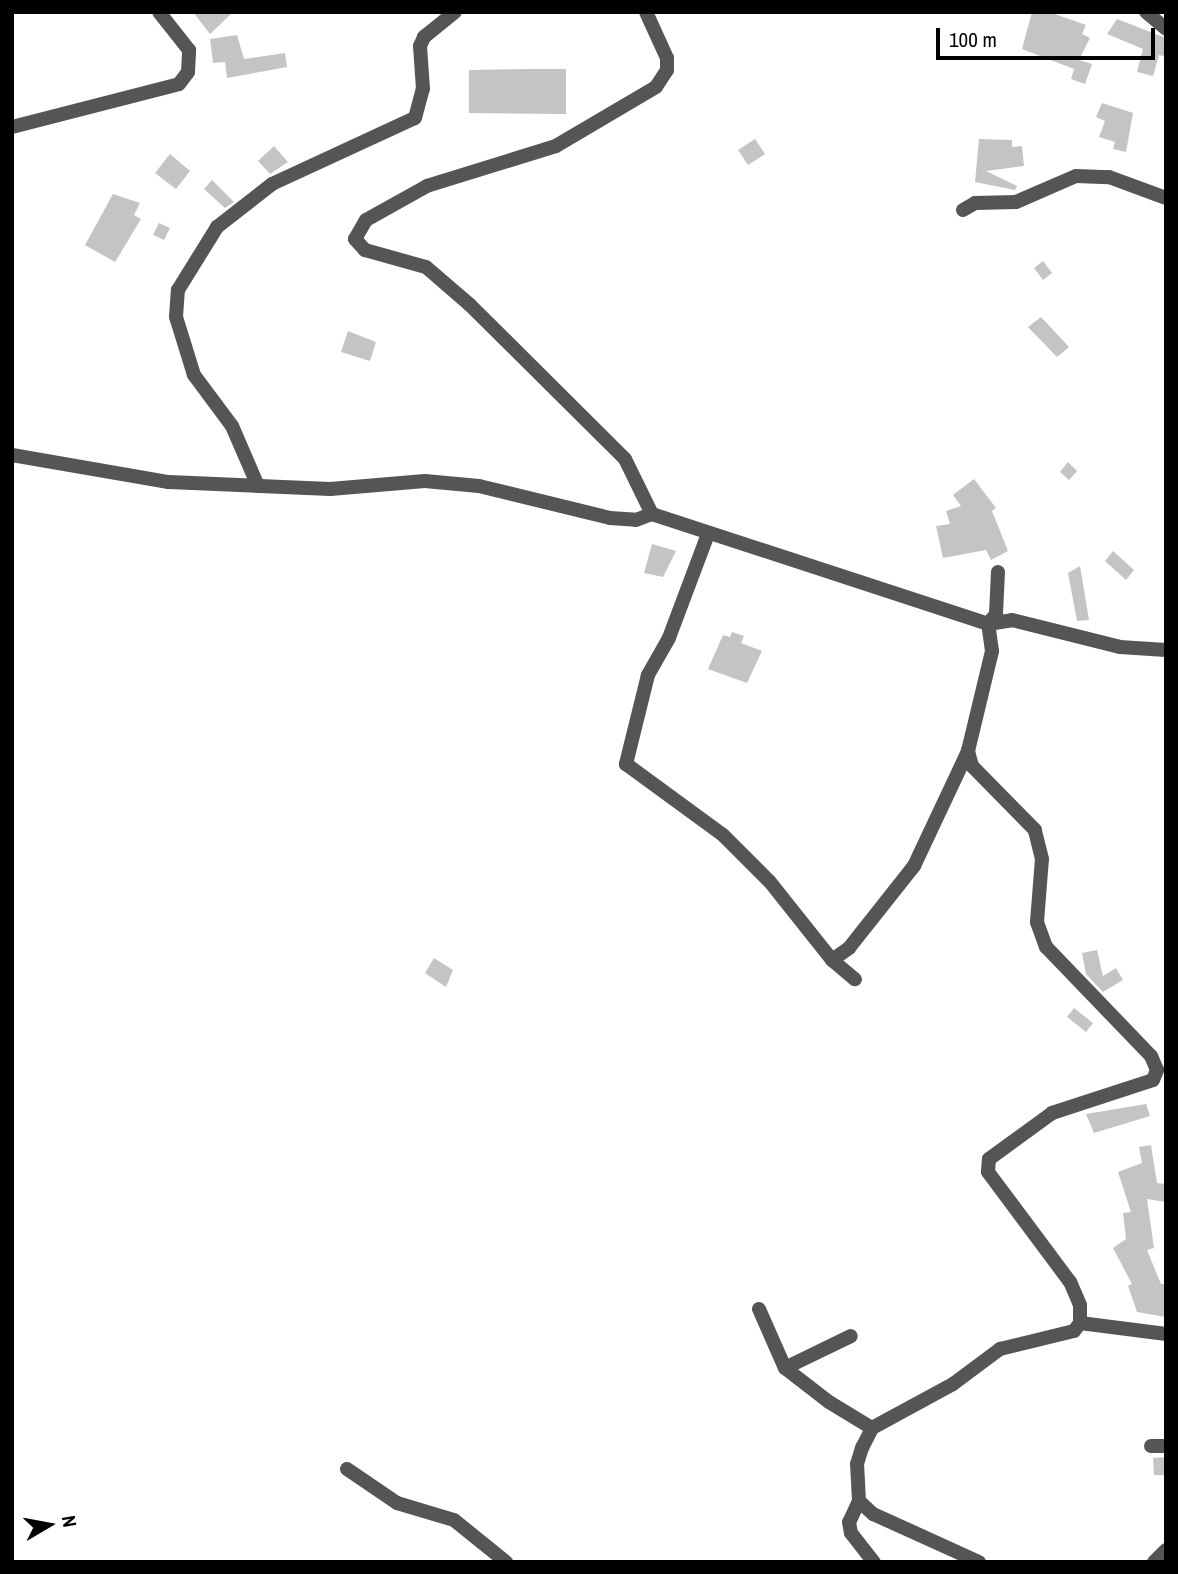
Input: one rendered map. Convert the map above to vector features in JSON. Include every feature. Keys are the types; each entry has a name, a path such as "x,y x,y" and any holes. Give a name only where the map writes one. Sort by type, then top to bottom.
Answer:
{"street":[{"path":"12,127 179,84 188,72 189,50 159,12"},
{"path":"258,486 232,426 194,375 176,317 178,290 217,227 272,184 415,118 423,89 420,46 424,37 456,12"},
{"path":"646,12 667,58 667,70 656,87 556,146 427,186 366,220 355,239 365,250 426,267 470,305 625,459 652,514"},
{"path":"1146,12 1166,29"},
{"path":"963,210 975,203 1016,202 1076,176 1110,177 1166,198"},
{"path":"12,455 169,482 330,489 425,481 479,486 610,518 636,520 652,514 988,624 1012,620 1120,647 1166,650"},
{"path":"708,534 669,638 648,675 626,764 723,835 770,882 832,960 855,979"},
{"path":"832,960 849,947 914,866 968,751 992,651 988,624 996,614 998,572"},
{"path":"873,1562 851,1533 849,1522 859,1501 857,1464 872,1428 953,1384 1000,1349 1074,1331 1080,1323 1080,1305 1070,1282 988,1172 989,1159 1052,1113 1153,1080 1161,1066 1046,947 1037,922 1042,859 1035,830 972,766 968,751"},
{"path":"759,1309 785,1368 829,1402 872,1428"},
{"path":"1080,1323 1166,1334"},
{"path":"785,1368 851,1336"},
{"path":"347,1469 397,1503 454,1520 506,1562"},
{"path":"859,1501 873,1514 979,1562"},
{"path":"1154,1562 1166,1550"}],"building":[{"path":"193,12 233,12 210,34"},
{"path":"1032,12 1049,12 1086,25 1082,34 1090,38 1079,60 1092,64 1085,84 1071,79 1074,69 1022,49"},
{"path":"1117,19 1166,38 1166,57 1159,55 1153,76 1137,72 1143,49 1107,34"},
{"path":"237,35 244,59 285,53 287,67 227,78 225,62 213,63 210,39"},
{"path":"566,69 566,114 469,113 469,70"},
{"path":"1102,103 1133,113 1126,152 1113,149 1115,142 1099,137 1105,121 1096,117"},
{"path":"755,139 765,154 748,165 738,150"},
{"path":"979,139 1012,140 1012,147 1022,146 1024,166 986,171 1017,186 1015,190 975,182"},
{"path":"274,146 288,162 270,174 258,161"},
{"path":"170,154 190,171 176,189 155,173"},
{"path":"212,180 234,202 225,208 204,189"},
{"path":"113,194 140,203 134,215 141,219 115,262 85,245"},
{"path":"159,223 170,228 164,240 153,235"},
{"path":"1043,261 1052,273 1043,280 1034,268"},
{"path":"1041,317 1069,347 1057,357 1028,327"},
{"path":"348,331 376,342 370,361 341,352"},
{"path":"1068,462 1077,471 1069,480 1060,472"},
{"path":"974,479 996,508 992,511 1008,551 991,560 986,550 943,558 936,526 950,524 946,511 961,506 953,495"},
{"path":"652,544 676,551 663,577 644,573"},
{"path":"1113,551 1134,570 1126,580 1105,561"},
{"path":"1080,566 1089,620 1077,621 1068,573"},
{"path":"732,632 744,636 741,643 762,651 747,683 708,669 723,635 730,637"},
{"path":"1097,950 1103,976 1116,968 1123,980 1103,992 1086,974 1082,953"},
{"path":"434,958 453,970 446,987 425,973"},
{"path":"1074,1008 1093,1023 1086,1032 1067,1017"},
{"path":"1146,1104 1150,1116 1094,1133 1086,1114"},
{"path":"1151,1145 1157,1183 1166,1184 1166,1202 1147,1199 1154,1248 1147,1250 1161,1284 1166,1284 1166,1317 1137,1312 1128,1286 1132,1284 1113,1248 1126,1239 1123,1213 1131,1212 1118,1172 1142,1163 1139,1147"},
{"path":"1166,1457 1166,1475 1154,1475 1153,1458"}]}
